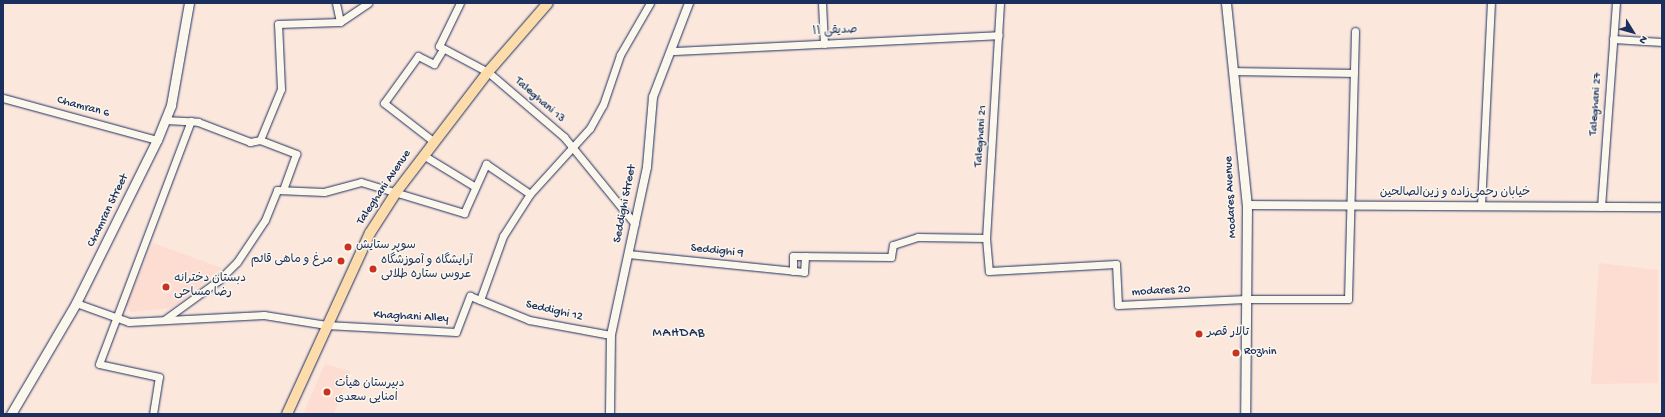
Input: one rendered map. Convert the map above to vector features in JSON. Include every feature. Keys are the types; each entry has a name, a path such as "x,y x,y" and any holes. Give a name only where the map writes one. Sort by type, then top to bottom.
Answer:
{"main road":[{"name":"Chamran Street","path":"11,414 76,303 157,140 171,104 189,3"},
{"name":"Taleghani Avenue","path":"287,414 326,325 370,233 397,191 423,155 488,72 548,3"},
{"name":"Modares Avenue","path":"1226,3 1247,205 1245,414"}],"street":[{"path":"336,3 340,22"},
{"path":"260,140 281,89 278,24 340,22 368,3"},
{"path":"434,141 384,103 418,56 434,64 460,3"},
{"path":"480,300 503,236 530,194 574,150 603,105 620,55 650,3"},
{"name":"Seddighi Street","path":"610,414 612,335 647,167 653,97 690,3"},
{"path":"822,3 824,44"},
{"name":"Taleghani 21","path":"1000,3 986,238 989,271 1116,264"},
{"path":"1481,206 1491,3"},
{"name":"Taleghani 27","path":"1600,207 1616,3"},
{"path":"1246,299 1348,299 1355,31"},
{"name":"صدیقی ۱۱","path":"672,51 999,35"},
{"path":"1613,39 1662,42"},
{"name":"Taleghani 13","path":"441,47 488,72 574,150 635,224"},
{"path":"1233,71 1354,73"},
{"name":"Chamran 6","path":"3,98 157,140"},
{"path":"163,320 220,280 237,262 265,220 296,154 260,140 250,142 217,127 191,121 165,120"},
{"path":"153,414 159,377 99,364 191,121"},
{"path":"423,155 474,186"},
{"path":"280,190 324,192 361,182 397,191 464,213 474,186 486,164 530,194"},
{"name":"خیابان رحمی‌زاده و زین‌الصالحین","path":"1247,205 1662,207"},
{"path":"793,271 793,256 891,257 893,245 918,237 986,238"},
{"name":"Seddighi 9","path":"628,254 804,272 805,256"},
{"name":"modares 20","path":"1116,264 1118,305 1246,299"},
{"name":"Khaghani Alley","path":"326,325 456,332 470,296"},
{"name":"Seddighi 12","path":"470,296 529,320 612,335"},
{"path":"76,303 129,322 264,315 326,325"}],"shaded area":[{"name":"دبستان دخترانه رضا مساحی","path":"153,243 222,268 172,308 131,312 126,305"},
{"path":"1599,263 1658,270 1658,383 1591,384"},
{"name":"دبیرستان هیأت امنایی سعدی","path":"325,364 350,371 334,414 303,414"}],"place":[{"name":"سوپر ستایش","path":"348,247"},
{"name":"مرغ و ماهی قائم","path":"341,261"},
{"name":"آرایشگاه و آموزشگاه عروس ستاره طلائی","path":"373,269"},
{"name":"دبستان دخترانه رضا مساحی","path":"166,287"},
{"name":"تالار قصر","path":"1199,334"},
{"name":"Rozhin","path":"1236,353"},
{"name":"دبیرستان هیأت امنایی سعدی","path":"327,392"}],"district":[{"name":"MAHDAB","path":"679,334"}]}
